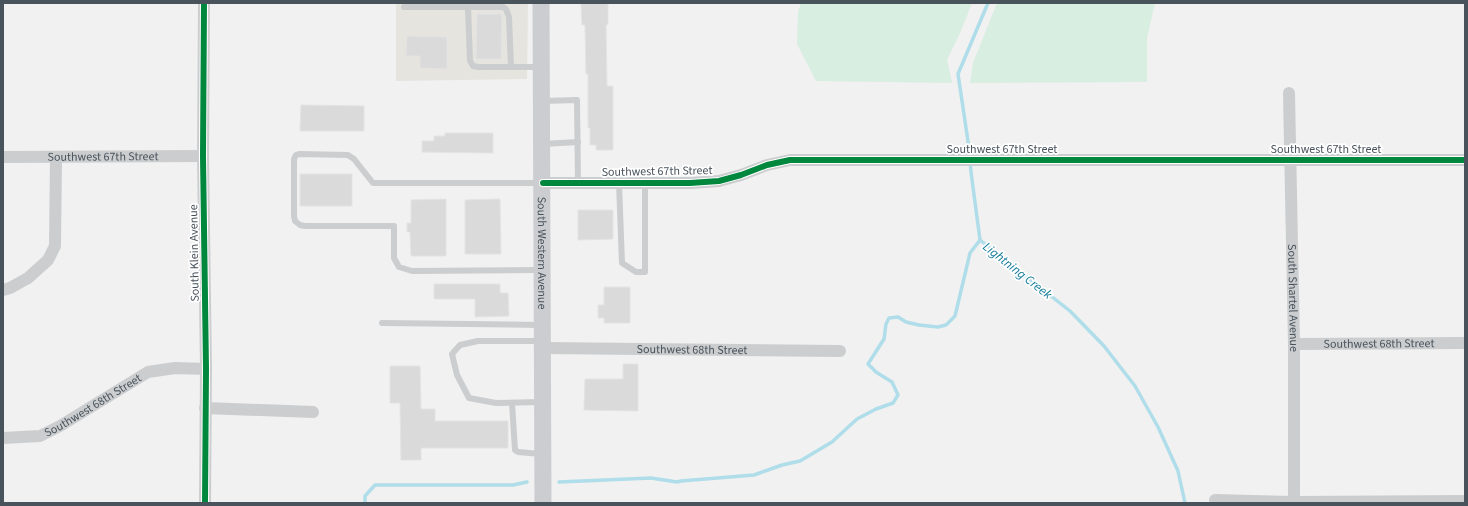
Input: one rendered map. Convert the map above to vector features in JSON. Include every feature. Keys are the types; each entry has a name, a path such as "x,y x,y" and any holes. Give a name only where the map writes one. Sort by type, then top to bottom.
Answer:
{"main road":[{"name":"South Western Avenue","path":"541,3 543,183 543,503"}],"street":[{"name":"South Klein Avenue","path":"204,3 203,156 206,369 205,503"},
{"name":"South Shartel Avenue","path":"1289,93 1294,344 1294,502"},
{"name":"Southwest 67th Street","path":"3,157 203,156"},
{"path":"3,290 10,288 28,278 48,260 55,246 56,157"},
{"name":"Southwest 67th Street","path":"543,183 690,183 719,181 742,175 767,165 790,160 1465,160"},
{"name":"Southwest 68th Street","path":"543,338 840,351"},
{"name":"Southwest 68th Street","path":"1294,344 1465,343"},
{"name":"Southwest 68th Street","path":"3,438 40,436 60,426 148,372 175,368 206,369"},
{"path":"205,408 313,412"},
{"path":"1215,500 1294,502 1465,501"}],"lane":[{"path":"404,7 446,5 468,7 503,7 506,9 509,17 510,67"},
{"path":"468,7 470,61 473,66 542,66"},
{"path":"542,101 577,100 578,183"},
{"path":"542,144 578,142"},
{"path":"543,183 373,182 354,159 348,155 299,154 294,159 294,216 295,221 300,225 394,226 395,262 399,267 412,271 543,270"},
{"path":"619,183 622,263 636,272 645,272 645,183"},
{"path":"382,322 543,338"},
{"path":"543,338 478,341 460,345 452,354 457,375 469,398 496,403 543,402"},
{"path":"512,403 515,450 518,452 543,454"}],"shaded area":[{"path":"396,3 528,3 527,79 396,81"}],"green space":[{"path":"801,3 972,3 947,60 952,83 816,81 797,44 798,12"},
{"path":"997,3 1155,3 1147,38 1147,82 970,83 973,63"}],"building":[{"path":"581,3 608,3 608,24 606,25 607,86 613,86 613,150 596,150 596,145 590,145 590,128 588,128 588,74 586,74 585,25 582,25"},
{"path":"477,14 502,14 501,59 476,59"},
{"path":"407,36 447,37 447,69 420,68 420,56 406,56"},
{"path":"301,105 364,106 364,131 300,131"},
{"path":"445,133 493,133 493,153 422,152 422,141 434,141 434,136 445,136"},
{"path":"300,174 352,174 352,206 300,206"},
{"path":"446,199 446,256 411,256 410,232 407,232 407,223 411,223 411,200"},
{"path":"500,199 501,254 465,254 465,200"},
{"path":"578,210 613,210 613,239 578,240"},
{"path":"434,284 500,284 500,293 508,293 509,316 475,317 475,299 434,299"},
{"path":"604,287 630,287 630,323 604,323 604,318 598,318 598,305 604,305"},
{"path":"623,364 638,364 638,411 584,410 585,379 623,379"},
{"path":"390,366 420,366 421,409 435,409 435,421 508,421 508,448 421,448 421,460 401,460 400,403 390,403"}],"waterway":[{"name":"Lightning Creek","path":"988,3 958,74 980,240 1070,311 1104,346 1135,386 1158,427 1178,471 1185,503"},
{"path":"559,482 651,478 677,482 754,475 782,465 800,461 832,442 857,419 876,409 893,403 898,395 892,382 876,372 868,364 884,339 886,324 889,318 898,317 906,322 919,325 938,327 946,325 955,316 970,253 980,240"},
{"path":"365,503 365,496 375,485 513,485 527,482"}],"cycle path":[{"path":"204,3 203,156 206,369 205,503"},
{"path":"543,183 690,183 719,181 741,175 767,165 790,160 1465,160"}]}
